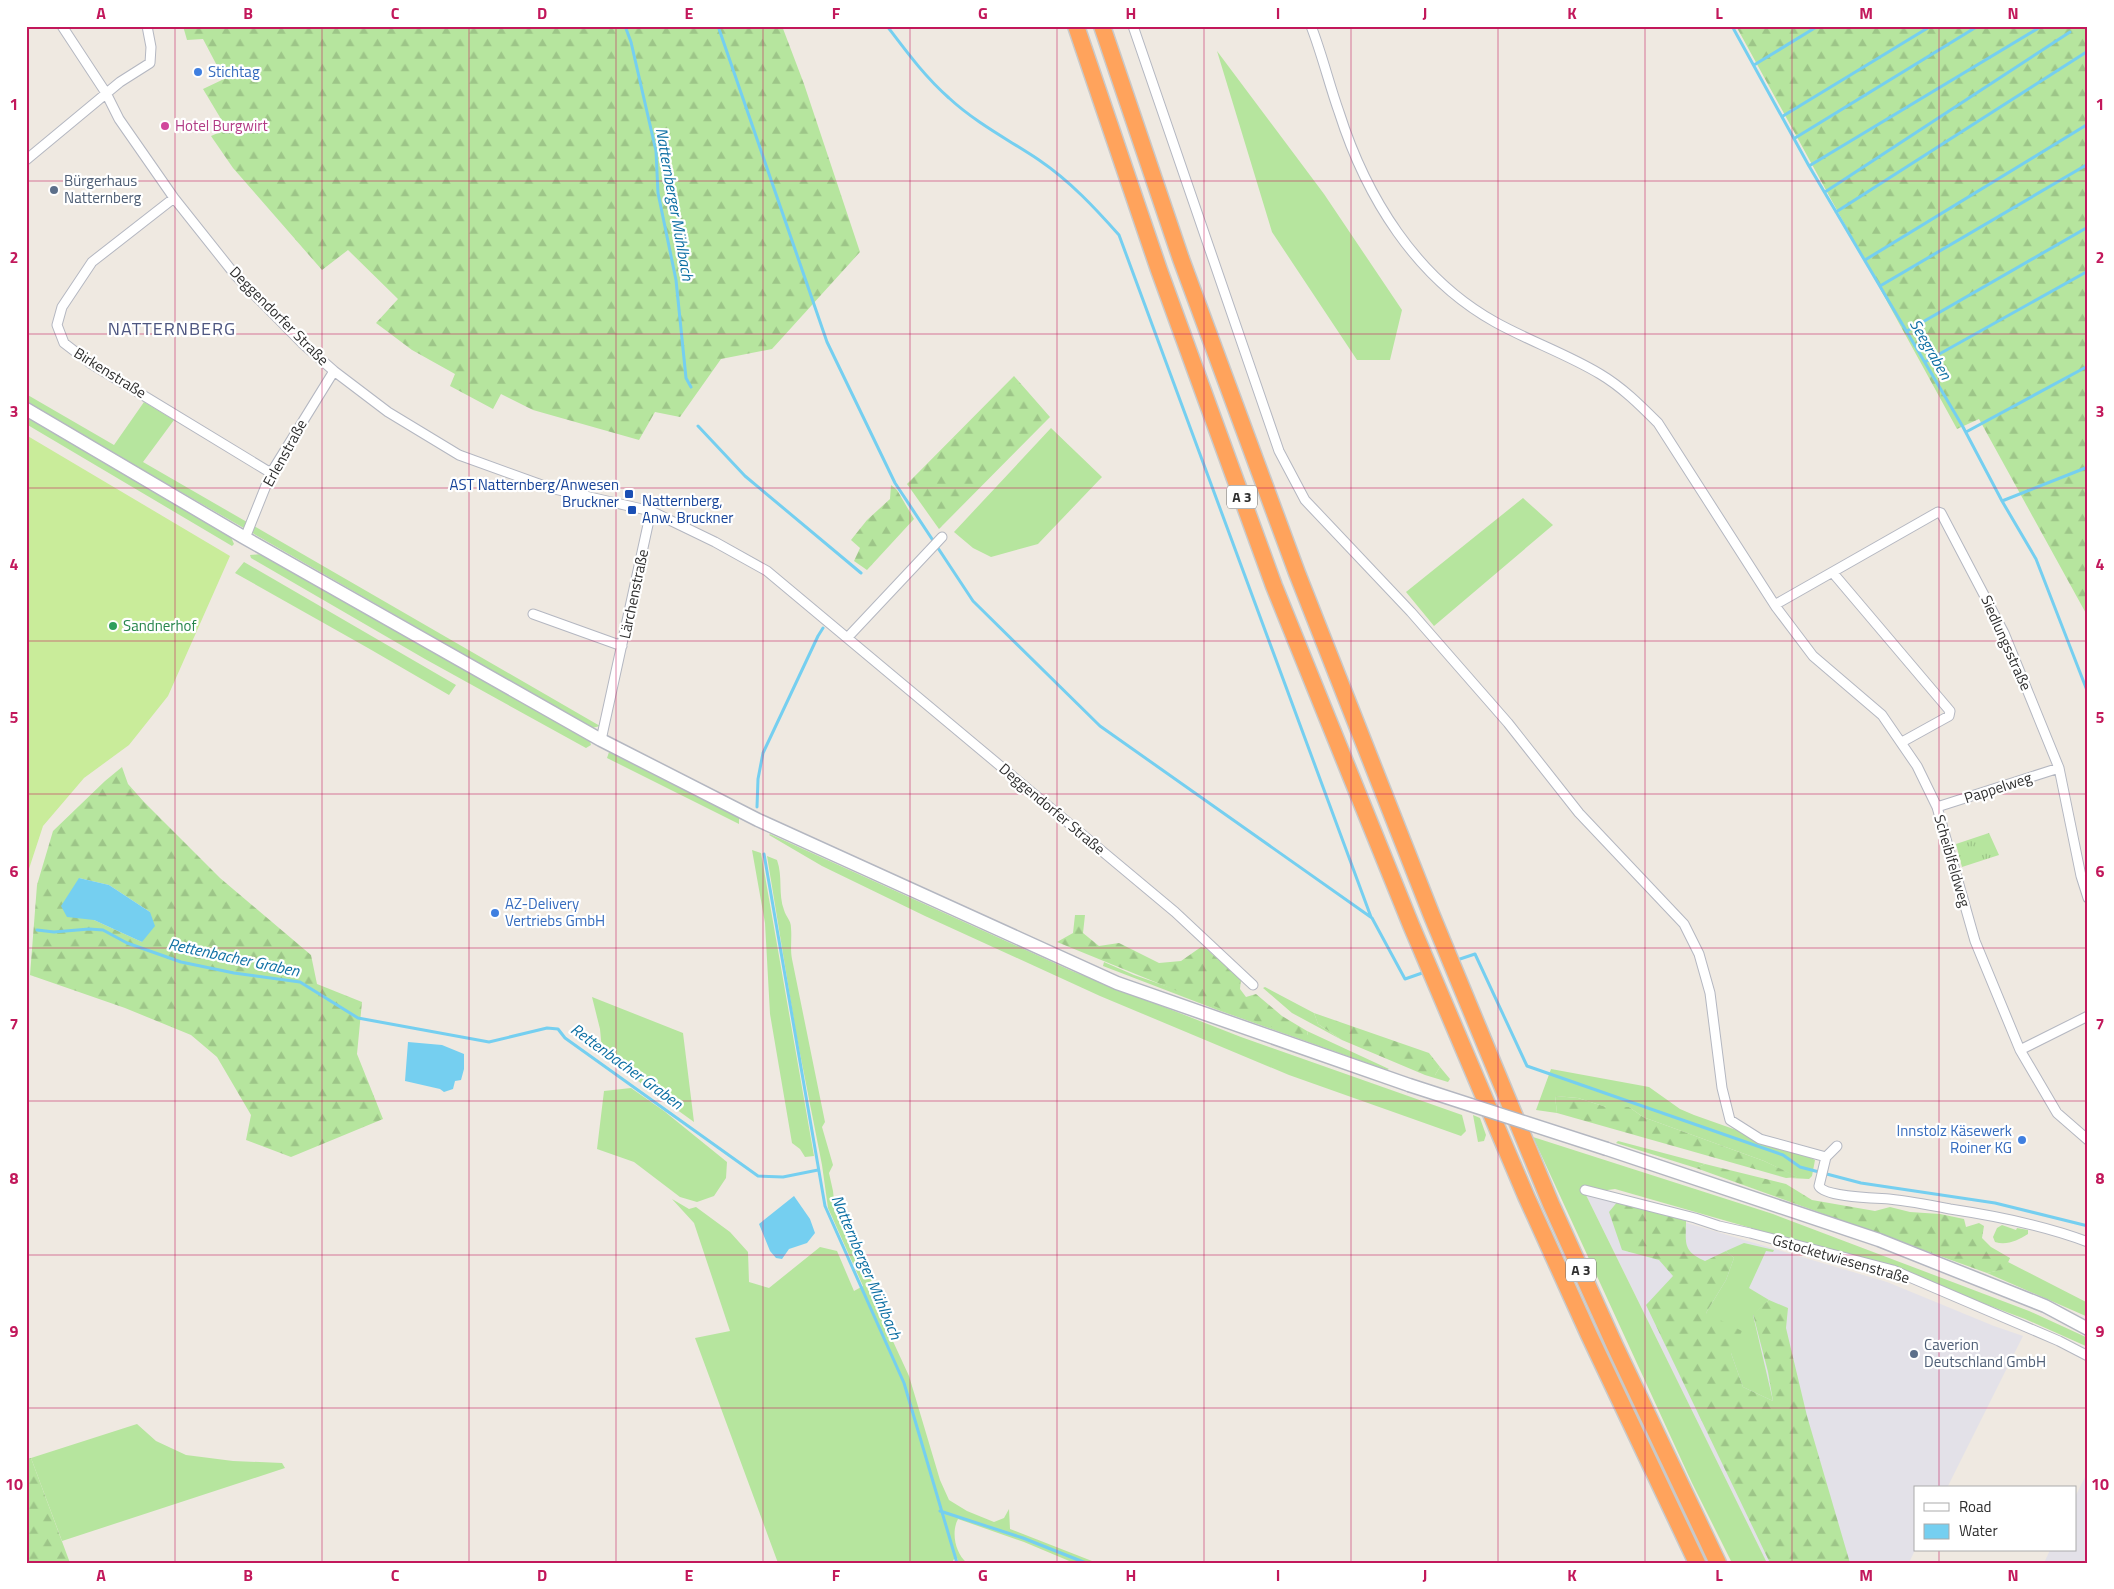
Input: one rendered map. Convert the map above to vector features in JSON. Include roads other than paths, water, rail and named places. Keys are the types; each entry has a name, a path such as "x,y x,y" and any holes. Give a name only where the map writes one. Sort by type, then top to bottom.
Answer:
{"highway":[{"name":"A 3","path":"1076,26 1159,270 1274,586 1435,983 1534,1213 1588,1335 1697,1563"},
{"name":"A 3","path":"1102,26 1180,260 1297,573 1447,951 1549,1199 1615,1346 1718,1563"}],"main road":[{"path":"26,409 245,538 601,740 758,820 1117,983 1409,1085 1607,1148 1879,1240 2044,1306 2088,1329"}],"street":[{"name":"Deggendorfer Straße","path":"62,26 106,93 119,119 174,198 236,276 302,343 334,371 388,412 459,455 550,488 651,511 715,542 767,571 1176,912 1253,984"},
{"path":"26,160 106,93 150,63 151,47 147,26"},
{"path":"1133,26 1279,451 1305,500 1411,612 1508,723 1579,813 1684,924 1699,954 1710,993 1722,1088 1730,1120 1760,1139 1826,1157"},
{"name":"Scheiblfeldweg","path":"1311,26 1356,160 1376,199 1407,246 1436,280 1466,303 1496,322 1601,374 1633,397 1658,423 1776,607 1813,656 1882,715 1902,742 1917,766 1936,808 1954,863 1975,941 2020,1050 2057,1113 2088,1140"},
{"name":"Birkenstraße","path":"174,198 92,262 62,307 57,325 64,343 90,362 271,473"},
{"name":"Erlenstraße","path":"245,538 271,473 334,371"},
{"name":"Lärchenstraße","path":"601,740 651,511"},
{"name":"Siedlungsstraße","path":"1776,607 1778,603 1938,512 1941,513 2004,633 2058,768 2081,876 2088,898"},
{"path":"848,637 937,542"},
{"path":"1833,573 1950,712 1949,716 1902,742"},
{"name":"Lärchenstraße","path":"533,614 622,646"},
{"name":"Pappelweg","path":"1936,808 2058,768"},
{"path":"2020,1050 2088,1016"},
{"path":"1837,1146 1826,1157 1819,1188 1840,1195 1908,1202 1992,1215 2032,1224 2088,1242"},
{"name":"Gstocketwiesenstraße","path":"1585,1190 1893,1270 2059,1340 2088,1356"}],"water":[{"path":"79,878 109,885 150,912 155,926 142,942 94,920 67,917 61,906"},
{"path":"408,1042 442,1045 464,1054 464,1069 461,1080 455,1081 453,1089 444,1092 440,1089 405,1081"},
{"path":"794,1196 810,1219 815,1233 807,1243 789,1249 782,1259 776,1258 770,1251 759,1224"}],"waterway":[{"name":"Natternberger Mühlbach","path":"625,26 631,42 656,151 658,193 676,280 686,378 691,387"},
{"path":"718,26 827,342 895,483 973,601 1100,726 1372,918 1405,979 1425,972"},
{"path":"887,26 940,90 981,123 1039,160 1061,177 1119,235 1371,917"},
{"name":"Seegraben","path":"1732,26 1809,166 1963,427 2002,501 2036,559 2088,693"},
{"path":"1754,65 1818,26"},
{"path":"1783,116 1931,26"},
{"path":"1795,138 1978,26"},
{"path":"1809,166 2042,26"},
{"path":"1825,192 2070,32"},
{"path":"1836,212 2088,51"},
{"path":"1865,260 2088,124"},
{"path":"1880,286 2088,164"},
{"path":"1907,331 2088,227"},
{"path":"1925,362 2088,271"},
{"path":"1966,432 2088,366"},
{"name":"Natternberger Mühlbach","path":"698,426 745,476 861,573"},
{"path":"2002,501 2088,467"},
{"name":"Natternberger Mühlbach","path":"757,807 758,779 763,753 823,628"},
{"name":"Natternberger Mühlbach","path":"764,854 825,1206 904,1383 957,1563"},
{"name":"Rettenbacher Graben","path":"37,930 54,932 89,929 103,930 127,943 181,962 234,973 300,982 358,1018 489,1042 547,1028 558,1029 565,1038 758,1176 783,1177 818,1170"},
{"path":"1457,960 1475,954 1527,1066 1783,1155 1800,1167 1861,1183 1995,1203 2088,1226"},
{"path":"940,1511 1023,1538 1086,1563"}],"place":[{"name":"Stichtag","path":"198,72"},
{"name":"Hotel Burgwirt","path":"165,126"},
{"name":"Bürgerhaus Natternberg","path":"54,190"},
{"name":"AST Natternberg/Anwesen Bruckner","path":"629,494"},
{"name":"Natternberg, Anw. Bruckner","path":"632,510"},
{"name":"Sandnerhof","path":"113,626"},
{"name":"AZ-Delivery Vertriebs GmbH","path":"495,913"},
{"name":"Innstolz Käsewerk Roiner KG","path":"2022,1140"},
{"name":"Caverion Deutschland GmbH","path":"1914,1354"}],"district":[{"name":"NATTERNBERG","path":"172,329"}]}
